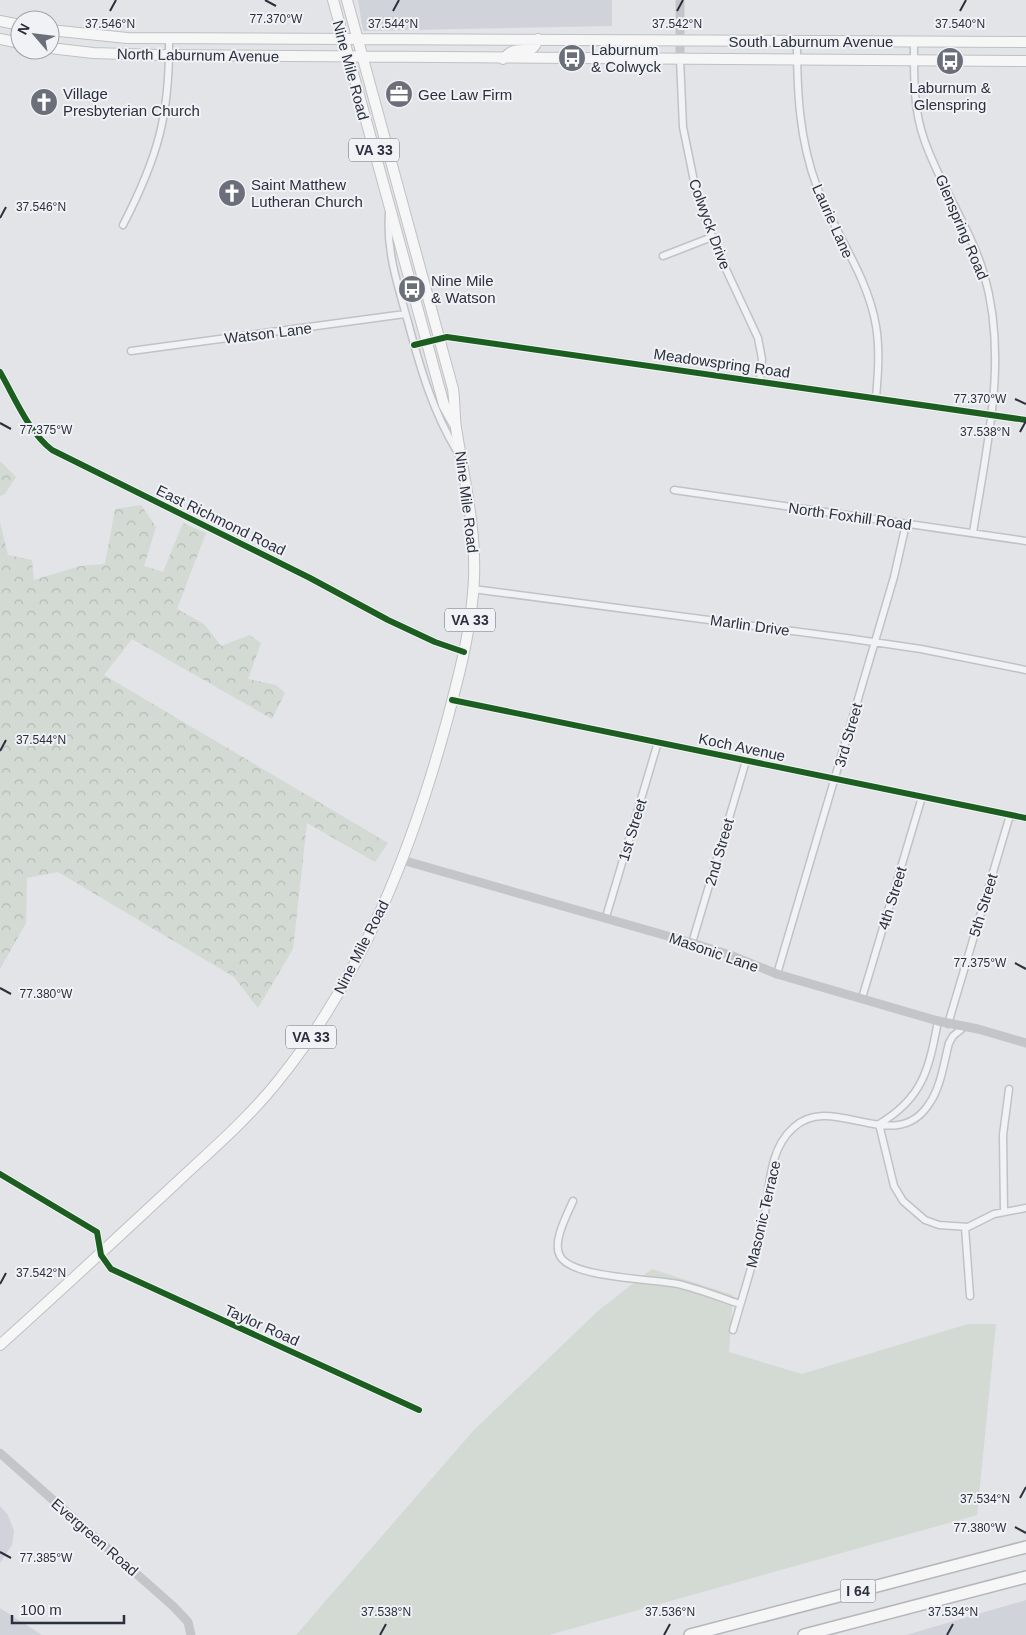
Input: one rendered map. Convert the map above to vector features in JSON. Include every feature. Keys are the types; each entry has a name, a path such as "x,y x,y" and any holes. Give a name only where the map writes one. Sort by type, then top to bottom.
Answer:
{"highway":[{"name":"I 64","path":"690,1635 1026,1547"},
{"name":"I 64","path":"804,1635 1026,1577"}],"main road":[{"name":"Nine Mile Road","path":"333,0 342,39 444,406 455,426"},
{"name":"Nine Mile Road","path":"0,1345 101,1255 250,1113 277,1082 323,1019 369,936 402,860 438,755 464,652 473,589 473,523 463,460 455,426 455,398 360,55 347,0"},
{"name":"Colwyck Drive","path":"680,0 680,59"},
{"name":"North Laburnum Avenue","path":"60,31 99,36 356,40"},
{"name":"South Laburnum Avenue","path":"356,40 1026,42"},
{"path":"503,59 513,51 529,52 536,47 538,40"},
{"name":"North Laburnum Avenue","path":"60,49 93,53 169,55 360,55"},
{"name":"South Laburnum Avenue","path":"360,55 503,59 1026,61"},
{"name":"Masonic Lane","path":"402,860 692,943 730,955 777,974 943,1022 1026,1043"},
{"path":"0,1174 97,1232 101,1255"},
{"name":"Evergreen Road","path":"0,1453 164,1597 188,1622 191,1635"}],"street":[{"path":"123,225 147,177 156,152 166,112 169,38"},
{"name":"Laurie Lane","path":"796,41 800,118 810,166 825,206 868,298 876,326 879,361 876,398"},
{"name":"Glenspring Road","path":"914,42 915,99 924,138 971,240 984,274 995,333 996,364 991,415 974,533"},
{"name":"Colwyck Drive","path":"680,59 681,101 687,155 696,191 712,237 758,338 762,359 760,381"},
{"path":"390,207 390,249 405,314 438,418 463,460"},
{"path":"663,256 712,237"},
{"name":"Watson Lane","path":"131,351 405,314"},
{"name":"Meadowspring Road","path":"414,345 447,337 1026,420"},
{"name":"East Richmond Road","path":"0,372 30,426 52,450 310,578 388,620 435,642 464,652"},
{"name":"North Foxhill Road","path":"674,490 1026,541"},
{"name":"3rd Street","path":"777,974 894,577 906,524"},
{"name":"Marlin Drive","path":"473,589 874,642 1026,670"},
{"name":"Koch Avenue","path":"452,700 1026,818"},
{"name":"1st Street","path":"606,917 658,742"},
{"name":"2nd Street","path":"692,943 746,761"},
{"name":"4th Street","path":"862,998 922,797"},
{"name":"5th Street","path":"943,1022 1010,815"},
{"path":"943,1022 914,1095 905,1107 879,1124 885,1141 890,1174 903,1201 925,1220 939,1225 965,1227 1004,1212 1026,1208"},
{"name":"Masonic Terrace","path":"733,1330 763,1225 774,1165 788,1132 803,1121 823,1116 898,1126 910,1121 928,1107 934,1096 953,1036 964,1027"},
{"path":"1004,1212 1003,1135 1008,1109 1009,1088"},
{"path":"572,1201 558,1247 560,1258 566,1264 596,1273 677,1284 740,1304"},
{"path":"965,1227 970,1296"},
{"name":"Taylor Road","path":"101,1255 111,1269 419,1410"}],"shaded area":[{"path":"358,0 612,0 612,26 363,31"},
{"path":"0,1506 8,1515 14,1531 12,1545 0,1563"},
{"path":"1026,1600 1026,1635 906,1635"},
{"path":"0,1608 42,1635 0,1635"}],"green space":[{"path":"0,461 16,477 5,494 0,496"},
{"path":"141,505 156,527 144,566 163,572 183,523 206,533 177,609 204,624 221,646 250,635 261,643 248,679 276,685 285,693 272,719 132,639 104,675 388,843 375,862 307,823 293,949 258,1008 234,977 58,872 27,878 26,923 0,969 0,522 8,555 32,560 34,580 80,566 105,564 115,509"},
{"path":"652,1269 733,1295 729,1352 802,1374 968,1324 996,1324 977,1515 549,1635 296,1635 474,1430 599,1310"}],"cycle path":[{"path":"414,345 447,337 1026,420"},
{"path":"0,372 29,424 52,450 310,578 388,620 435,642 464,652"},
{"path":"452,700 1026,818"},
{"path":"0,1174 97,1232 101,1255 111,1269 419,1410"}],"place":[{"name":"Laburnum & Colwyck","path":"572,58"},
{"name":"Laburnum & Glenspring","path":"950,61"},
{"name":"Gee Law Firm","path":"399,94"},
{"name":"Village Presbyterian Church","path":"44,102"},
{"name":"Saint Matthew Lutheran Church","path":"232,193"},
{"name":"Nine Mile & Watson","path":"412,289"}]}
